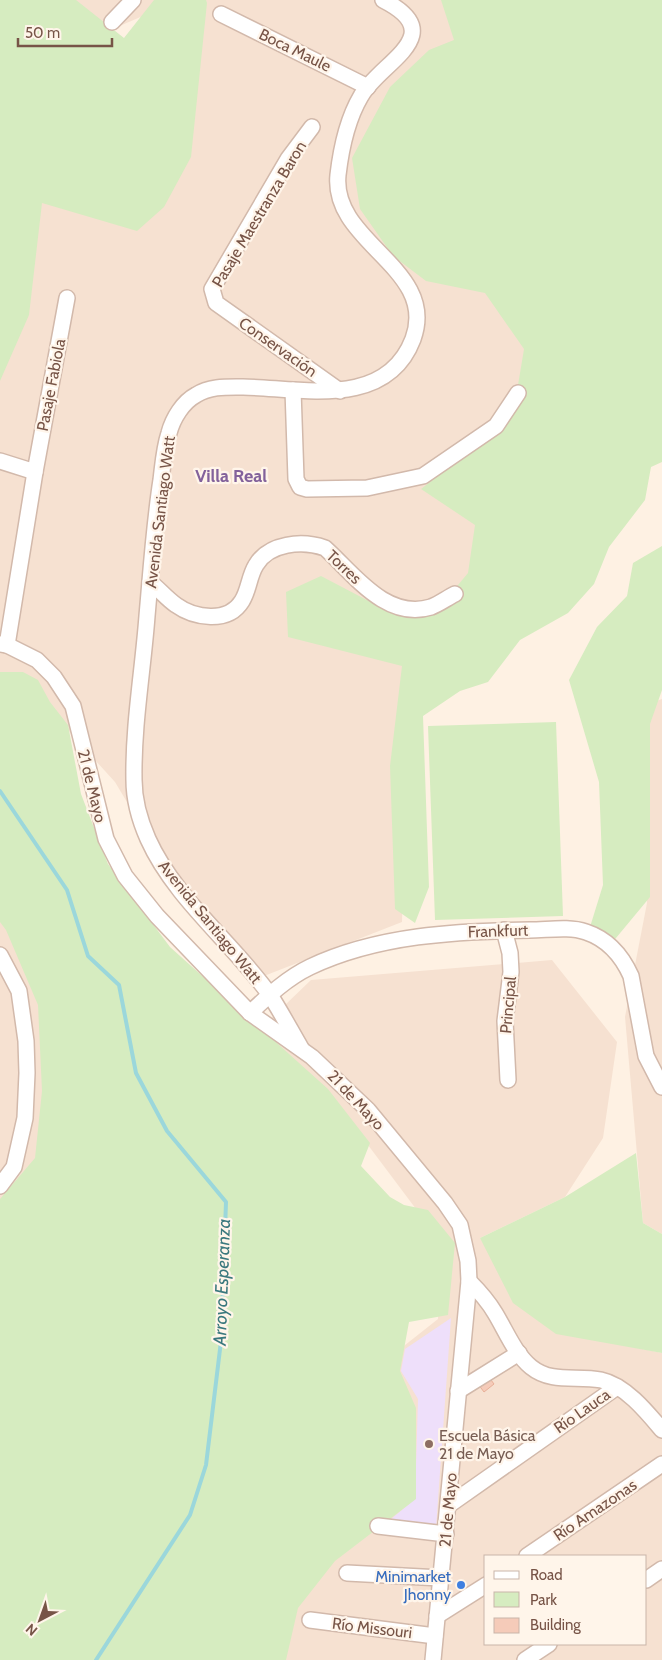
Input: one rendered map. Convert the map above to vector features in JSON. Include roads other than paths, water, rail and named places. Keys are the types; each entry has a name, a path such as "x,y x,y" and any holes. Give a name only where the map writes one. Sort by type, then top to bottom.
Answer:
{"street":[{"path":"112,22 133,0"},
{"name":"Avenida Santiago Watt","path":"301,1048 269,995 168,872 148,839 142,822 134,782 136,720 162,469 169,432 178,412 194,396 222,387 340,391 366,386 385,375 402,359 413,339 417,317 415,300 403,278 355,228 342,208 338,192 342,149 356,106 368,86 401,56 408,47 411,35 411,26 407,15 384,0"},
{"name":"Boca Maule","path":"221,14 368,86"},
{"name":"Pasaje Maestranza Baron","path":"216,303 212,289 288,159 312,127"},
{"name":"Pasaje Fabiola","path":"4,638 67,298"},
{"name":"Conservación","path":"216,303 340,391"},
{"path":"293,390 296,479 300,487 308,489 367,488 423,476 496,426 518,393"},
{"path":"0,461 35,472"},
{"name":"Torres","path":"148,603 175,605 201,616 214,617 233,610 241,603 255,567 264,554 274,549 301,544 314,544 324,548 382,602 407,608 430,607 454,594"},
{"name":"Torres","path":"150,582 175,605"},
{"name":"21 de Mayo","path":"4,638 37,660 54,677 73,706 106,839 125,876 157,916 250,1013 301,1048 326,1069 368,1110 460,1224 465,1241 468,1281 449,1505 433,1660"},
{"name":"Frankfurt","path":"250,1013 269,995 296,975 312,966 358,950 422,937 504,930 574,929 599,937 618,953 631,976 646,1056 662,1087"},
{"name":"Principal","path":"504,930 510,953 511,972 505,1021 508,1080"},
{"path":"0,955 19,992 26,1041 27,1073 25,1118 14,1167 0,1186"},
{"path":"468,1281 495,1312 519,1353 530,1366 550,1376 602,1380 617,1387 662,1430"},
{"path":"458,1391 519,1353"},
{"name":"Río Lauca","path":"449,1505 617,1387"},
{"name":"Río Amazonas","path":"528,1555 662,1464"},
{"path":"378,1526 446,1534"},
{"path":"647,1579 662,1569"},
{"path":"347,1573 441,1578"},
{"path":"437,1616 484,1585"},
{"name":"Río Missouri","path":"310,1620 435,1636"},
{"path":"525,1660 548,1645"}],"waterway":[{"name":"Arroyo Esperanza","path":"0,791 67,890 88,956 119,985 136,1073 167,1131 226,1202 221,1341 206,1465 190,1515 96,1660"}],"place":[{"name":"Escuela Básica 21 de Mayo","path":"429,1444"},
{"name":"Minimarket Jhonny","path":"461,1585"}],"district":[{"name":"Villa Real","path":"231,476"}]}
